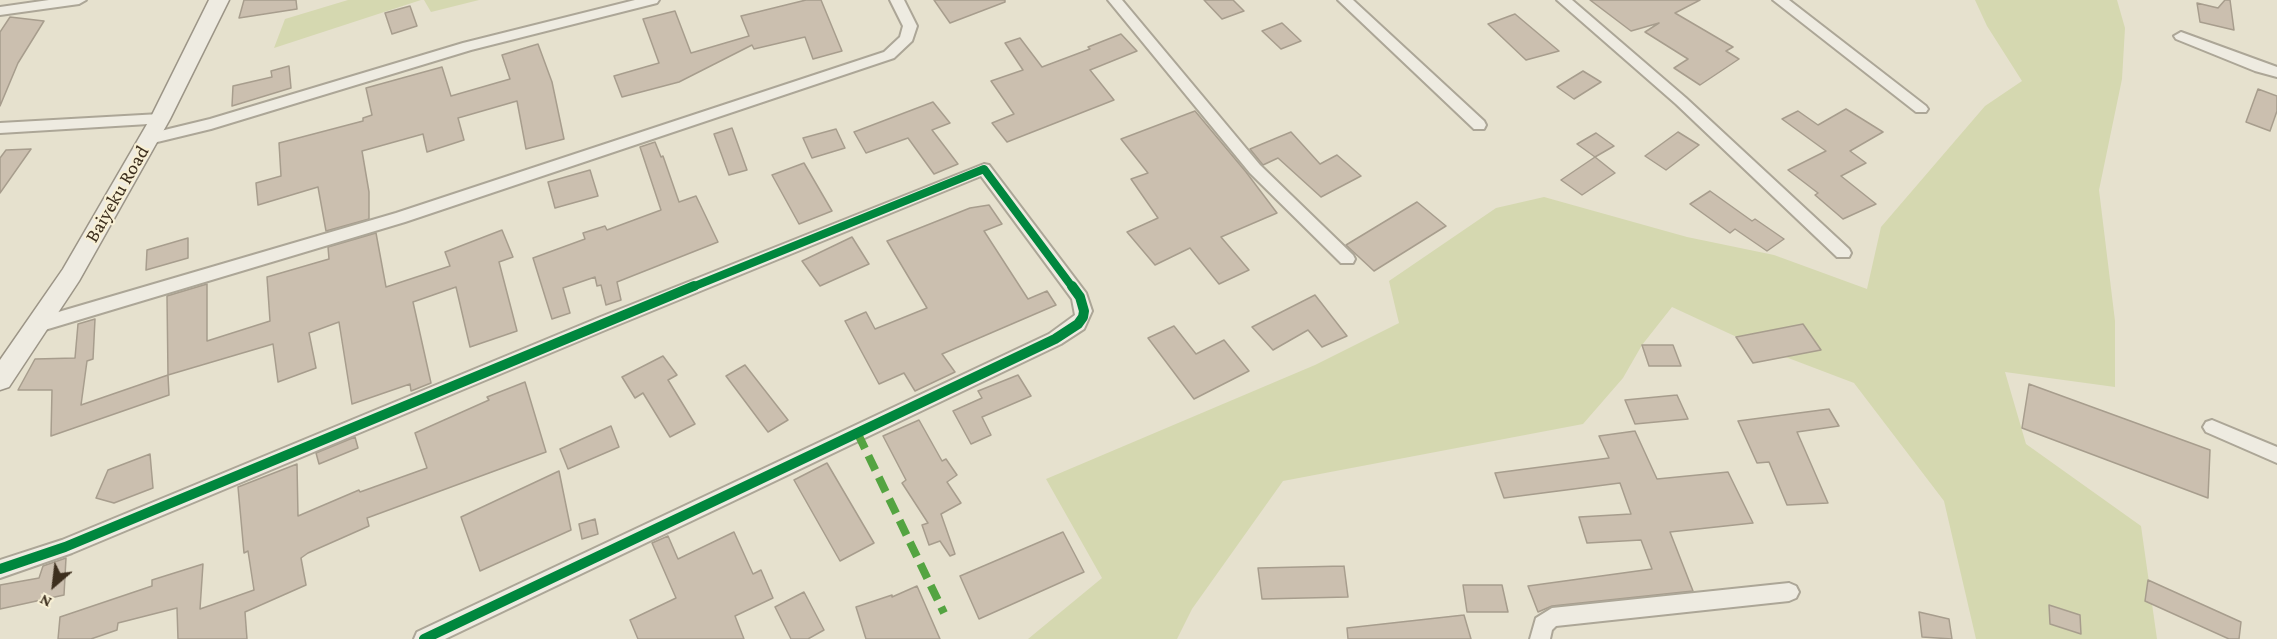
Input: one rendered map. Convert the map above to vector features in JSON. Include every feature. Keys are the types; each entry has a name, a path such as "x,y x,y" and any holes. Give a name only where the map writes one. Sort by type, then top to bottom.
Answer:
{"main road":[{"name":"Baiyeku Road","path":"0,380 8,357 38,325 71,275 160,119 219,0"}],"street":[{"path":"0,10 79,0"},
{"path":"149,139 222,121 468,46 652,0"},
{"path":"38,325 400,218 889,55 903,43 910,26 897,0"},
{"path":"1115,0 1255,169 1347,260"},
{"path":"1345,0 1479,125"},
{"path":"1564,0 1681,101 1843,253"},
{"path":"1780,0 1921,109"},
{"path":"2181,36 2260,68 2277,72"},
{"path":"0,128 160,119"},
{"path":"0,569 65,547 604,322 984,169 1080,297 1084,311 1083,317 1078,324 1055,339 424,639"},
{"path":"2212,427 2277,455"},
{"path":"1540,639 1543,625 1552,617 1789,592"}],"green space":[{"path":"348,0 421,0 274,48 285,19"},
{"path":"424,0 479,0 431,12"},
{"path":"1975,0 2117,0 2125,28 2122,79 2099,190 2115,321 2115,387 2005,372 2026,444 2141,526 2157,639 1976,639 1944,501 1854,383 1754,345 1672,307 1642,345 1623,378 1583,424 1283,481 1192,609 1177,639 1028,639 1102,578 1046,479 1315,365 1399,323 1389,281 1496,208 1544,197 1687,237 1774,255 1867,289 1881,227 1985,106 2022,81 1987,26"}],"building":[{"path":"244,0 296,0 297,9 239,18"},
{"path":"806,0 821,0 842,51 813,59 805,37 754,49 752,45 679,82 622,97 614,76 659,63 643,19 675,11 691,53 749,36 741,16"},
{"path":"934,0 1005,0 1005,2 950,23"},
{"path":"1204,0 1233,0 1244,11 1222,19"},
{"path":"1590,0 1700,0 1675,13 1733,47 1726,51 1739,59 1700,85 1674,68 1688,59 1645,32 1659,23 1631,31"},
{"path":"2225,0 2230,0 2234,30 2200,22 2197,3 2218,8"},
{"path":"410,6 417,26 392,34 385,13"},
{"path":"1515,14 1559,51 1526,60 1488,24"},
{"path":"10,17 44,21 18,63 0,106 0,32"},
{"path":"1282,23 1301,41 1281,49 1262,31"},
{"path":"1121,34 1137,51 1090,70 1114,100 1007,142 992,123 1014,114 991,81 1023,70 1005,43 1020,38 1042,67 1090,49 1088,47"},
{"path":"538,44 552,82 564,139 526,149 517,101 458,118 464,140 427,152 423,134 362,151 369,192 369,219 326,231 318,187 258,205 256,183 281,176 279,143 363,121 363,118 372,115 366,88 442,67 451,96 510,79 502,55"},
{"path":"289,66 291,88 232,106 233,86 272,77 271,71"},
{"path":"1583,71 1601,82 1574,99 1557,87"},
{"path":"2258,89 2277,96 2277,111 2270,131 2246,122"},
{"path":"933,102 950,123 932,130 958,164 934,174 908,138 866,153 854,132"},
{"path":"1846,109 1883,132 1850,151 1866,163 1841,176 1876,204 1843,219 1815,195 1818,193 1788,170 1826,151 1782,119 1798,111 1818,125"},
{"path":"1195,111 1277,213 1221,237 1249,270 1219,284 1190,248 1155,265 1127,232 1158,218 1131,179 1148,173 1121,139"},
{"path":"732,128 747,170 729,175 714,134"},
{"path":"836,129 845,148 812,158 803,138"},
{"path":"1291,132 1320,164 1337,155 1361,176 1321,197 1278,158 1263,165 1250,149"},
{"path":"1678,132 1699,145 1666,170 1645,156"},
{"path":"1596,133 1614,146 1595,157 1577,144"},
{"path":"655,142 661,157 663,156 679,202 696,196 718,242 617,282 621,300 606,305 601,285 597,286 595,277 563,288 570,313 552,319 533,258 585,239 583,233 605,226 607,230 661,210 640,147"},
{"path":"31,149 0,193 0,158 6,150"},
{"path":"1595,157 1615,173 1582,195 1561,180"},
{"path":"804,163 832,211 799,224 772,175"},
{"path":"590,170 598,196 555,208 548,182"},
{"path":"1710,191 1752,221 1755,219 1784,239 1767,251 1735,229 1730,233 1690,204"},
{"path":"1417,202 1446,226 1374,271 1346,245"},
{"path":"989,205 1002,224 984,231 1028,299 1047,291 1056,305 942,354 955,372 915,391 904,373 879,384 845,321 866,312 875,329 927,308 887,241 970,208"},
{"path":"502,230 513,257 499,262 517,331 470,347 456,287 413,302 431,383 411,391 410,384 352,404 339,322 309,333 316,368 278,382 273,344 168,375 167,296 207,284 207,341 270,321 267,277 329,259 328,247 376,233 386,287 450,266 445,252"},
{"path":"852,237 869,264 820,286 802,261"},
{"path":"188,238 188,258 146,270 147,250"},
{"path":"1315,295 1347,336 1322,347 1308,330 1273,350 1252,327"},
{"path":"95,319 93,359 87,361 81,405 168,375 169,395 51,436 52,390 18,390 35,359 75,358 78,324"},
{"path":"1803,324 1821,350 1753,363 1736,337"},
{"path":"1174,326 1196,354 1224,340 1249,371 1194,399 1148,338"},
{"path":"1642,345 1673,345 1681,366 1649,366"},
{"path":"663,356 677,375 668,380 695,424 670,437 643,393 635,398 622,377"},
{"path":"745,365 788,420 768,432 726,376"},
{"path":"1018,375 1031,396 982,417 991,435 971,444 953,411 982,398 978,391"},
{"path":"525,382 546,452 367,518 369,526 308,553 301,558 306,585 245,612 247,639 178,639 177,608 118,623 117,630 91,639 58,639 60,617 152,586 152,580 203,564 200,609 254,590 248,551 244,553 238,487 297,464 298,516 359,490 360,492 427,468 415,433 489,400 487,397"},
{"path":"2029,384 2210,450 2208,498 2022,428"},
{"path":"1677,395 1688,419 1635,424 1625,400"},
{"path":"1829,409 1839,426 1797,432 1828,503 1787,505 1769,462 1757,463 1738,421"},
{"path":"919,420 942,461 946,459 957,475 947,482 961,503 941,514 955,554 950,556 940,541 929,545 922,525 928,523 902,483 906,480 883,436"},
{"path":"611,426 619,447 568,469 560,449"},
{"path":"1635,431 1657,479 1728,472 1753,523 1670,532 1693,591 1552,606 1538,612 1528,586 1652,569 1641,540 1587,543 1579,517 1631,514 1620,483 1504,498 1495,473 1609,458 1599,436"},
{"path":"355,437 358,448 319,464 316,453"},
{"path":"150,454 153,488 114,503 96,498 108,470"},
{"path":"827,463 874,543 840,561 794,480"},
{"path":"559,471 571,530 480,571 461,517"},
{"path":"595,519 598,534 582,539 579,524"},
{"path":"734,532 753,574 761,570 773,598 735,616 744,639 638,639 630,620 676,598 652,543 668,536 678,559"},
{"path":"1063,532 1084,572 979,619 960,576"},
{"path":"66,558 64,595 0,609 0,585 39,578 43,566"},
{"path":"1344,566 1348,597 1262,599 1258,568"},
{"path":"2148,580 2241,622 2239,639 2229,639 2145,601"},
{"path":"1463,585 1502,585 1508,612 1467,612"},
{"path":"917,586 940,639 866,639 856,607 892,595 892,597"},
{"path":"804,592 824,630 808,639 791,639 775,607"},
{"path":"2049,605 2080,615 2081,634 2050,624"},
{"path":"1919,612 1949,619 1952,639 1922,637"},
{"path":"1464,615 1471,639 1348,639 1347,628"}],"marked path":[{"path":"858,434 944,613"}],"cycle path":[{"path":"0,569 65,547 604,323 984,169 1080,297 1084,311 1083,317 1078,324 1055,339 424,639"}]}
